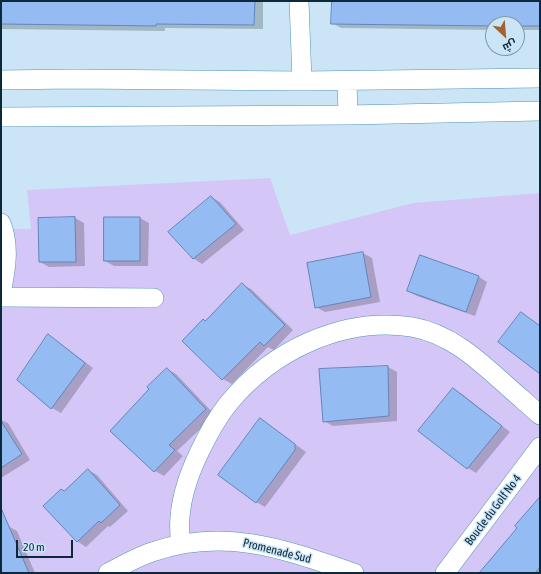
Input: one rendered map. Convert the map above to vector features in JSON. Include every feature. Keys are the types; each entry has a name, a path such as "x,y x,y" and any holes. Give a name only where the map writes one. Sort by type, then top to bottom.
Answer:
{"street":[{"path":"299,1 302,81"},
{"path":"1,80 73,79 347,81 540,78"},
{"path":"347,81 348,115"},
{"path":"1,117 348,115 540,111"},
{"path":"1,223 6,241 5,275 1,293"},
{"path":"1,297 154,298"},
{"path":"180,544 179,536 182,510 191,471 221,414 248,383 269,365 308,342 324,336 370,326 412,327 427,331 453,343 476,358 540,414"},
{"name":"Boucle du Golf No 4","path":"445,573 540,447"},
{"name":"Promenade Sud","path":"108,573 139,557 163,548 200,541 226,540 246,542 285,550 354,573"}],"shaded area":[{"path":"270,178 290,235 413,203 540,193 540,573 1,573 1,229 31,229 27,190"}],"building":[{"path":"1,1 255,1 254,25 156,24 156,26 1,24"},
{"path":"332,1 540,1 540,26 525,26 525,16 485,16 485,26 331,24"},
{"path":"211,196 236,224 193,259 168,232"},
{"path":"75,217 76,262 39,262 38,218"},
{"path":"104,217 140,217 140,261 104,261"},
{"path":"363,252 371,297 315,308 307,263"},
{"path":"420,255 479,276 466,312 407,291"},
{"path":"242,283 285,325 264,346 260,342 222,380 182,341 203,319 205,321"},
{"path":"521,312 540,326 540,374 498,342"},
{"path":"48,334 85,363 51,409 17,380"},
{"path":"388,366 389,416 323,422 319,369"},
{"path":"167,368 206,409 169,445 175,450 154,472 110,431 149,389 147,387"},
{"path":"453,388 502,426 467,469 418,431"},
{"path":"260,418 295,444 295,450 256,503 218,475"},
{"path":"1,421 22,454 1,468"},
{"path":"88,469 120,505 101,523 99,521 77,542 43,506 61,489 64,491"},
{"path":"540,497 540,567 535,573 479,573 517,528 515,526"},
{"path":"1,508 29,573 1,573"}]}
